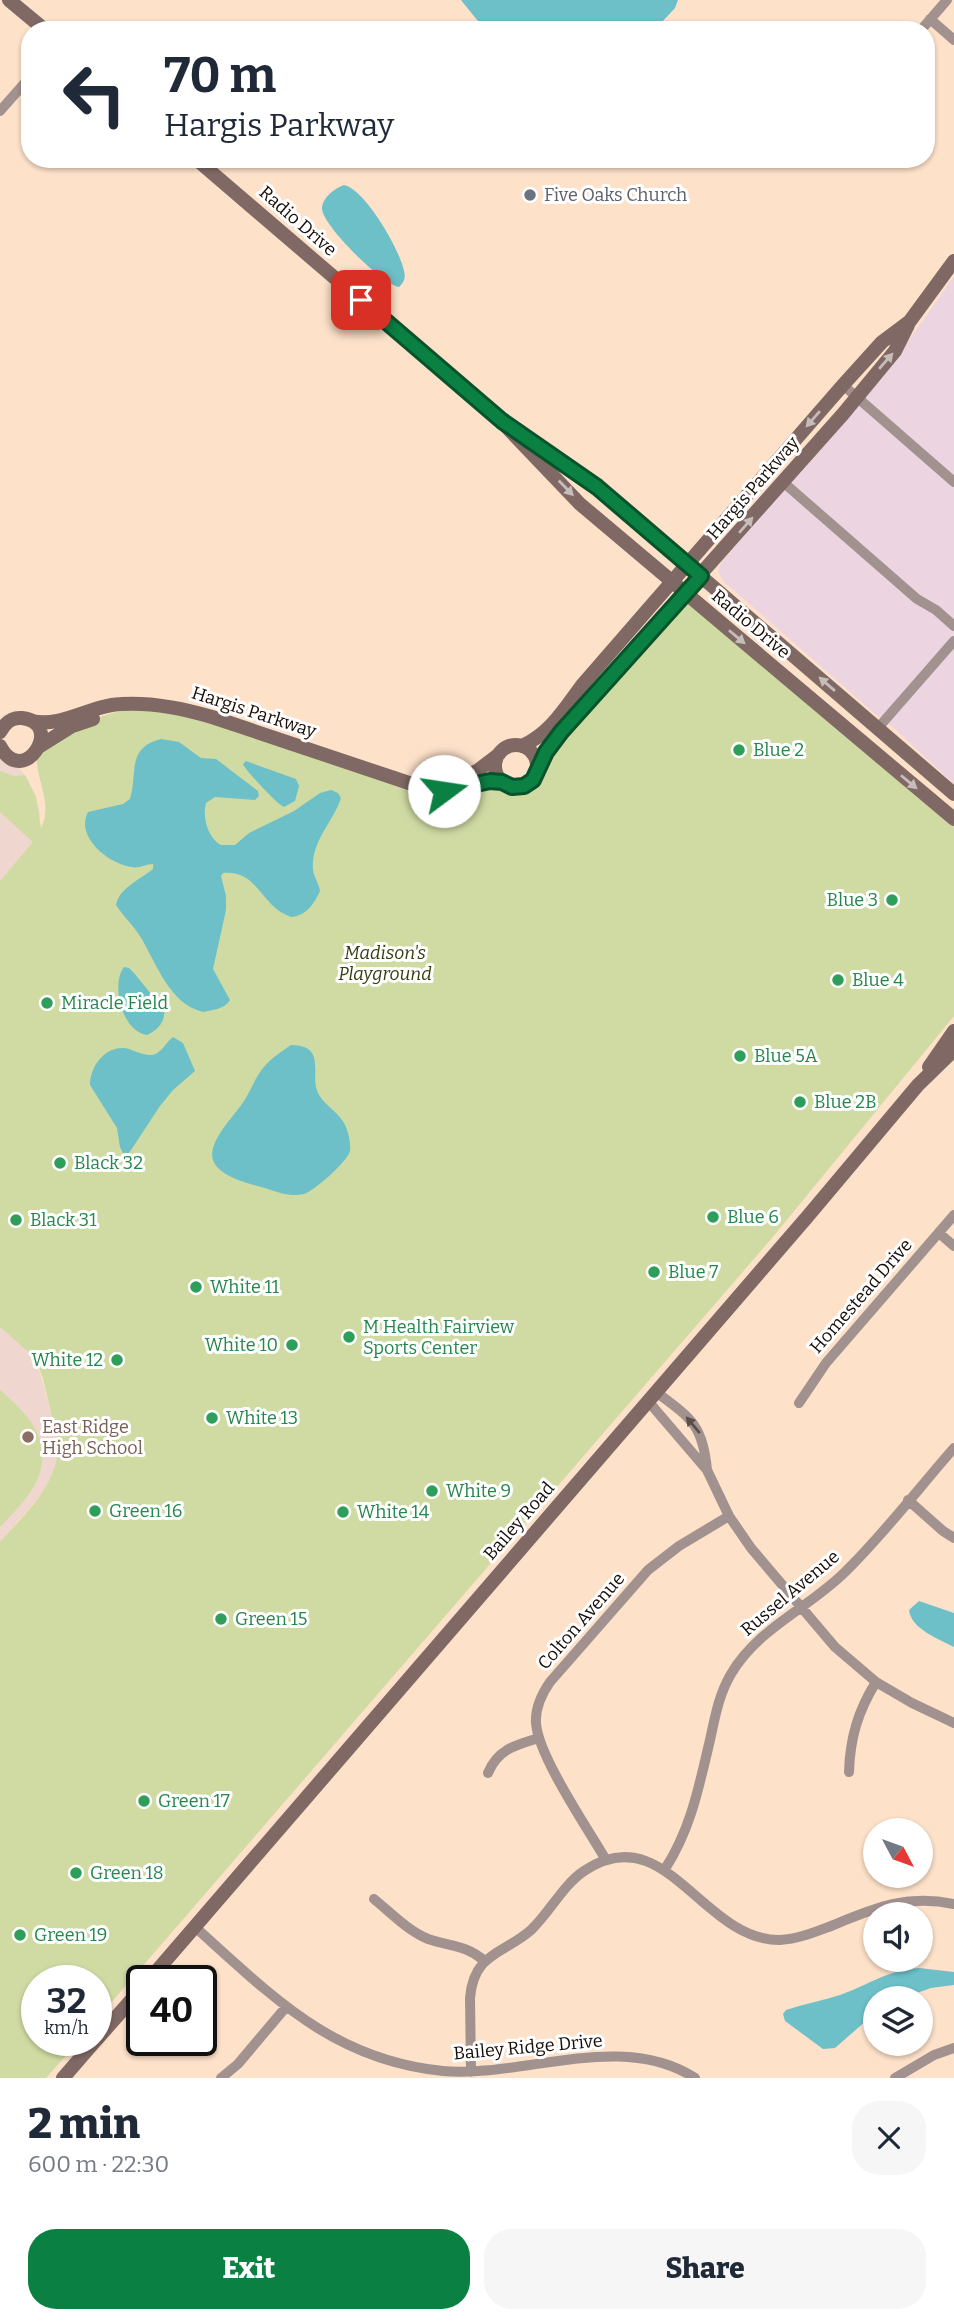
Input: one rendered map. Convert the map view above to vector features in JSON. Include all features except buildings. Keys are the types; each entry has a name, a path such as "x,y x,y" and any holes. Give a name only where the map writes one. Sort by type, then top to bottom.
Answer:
{"main road":[{"path":"9,0 34,21"},
{"name":"Radio Drive","path":"207,168 502,421 597,487 954,794"},
{"name":"Hargis Parkway","path":"537,771 546,752 561,732 701,576 895,351 910,321 954,261"},
{"name":"Hargis Parkway","path":"522,746 536,740 548,730 583,684 843,385 882,342 910,321"},
{"name":"Radio Drive","path":"502,421 580,504 954,819"},
{"name":"Hargis Parkway","path":"1,730 12,719 25,718 54,723 104,706 154,704 185,709 408,783 444,791 479,782 502,782"},
{"name":"Hargis Parkway","path":"2,752 13,759 26,759 40,746 72,726 141,705"},
{"path":"32,721 40,732 40,746"},
{"path":"435,788 477,771 498,755 509,747 528,748 536,758 537,771 533,780 524,786 512,787 502,782 496,772 498,755"},
{"name":"Bailey Road","path":"918,1085 954,1031"},
{"name":"Bailey Road","path":"162,1965 918,1085 954,1050"},
{"path":"112,2022 126,2006"},
{"path":"63,2078 82,2056"}],"street":[{"path":"932,21 930,19 947,0"},
{"path":"935,23 954,40"},
{"path":"0,111 21,86"},
{"path":"843,385 954,482"},
{"path":"783,482 919,601 939,612 954,626"},
{"path":"878,728 954,641"},
{"name":"Homestead Drive","path":"799,1403 826,1363 954,1215"},
{"path":"939,1233 954,1246"},
{"path":"652,1396 694,1424 702,1436 707,1471"},
{"path":"652,1396 707,1471 729,1516 751,1548 841,1653 876,1682 954,1723"},
{"name":"Russel Avenue","path":"665,1869 682,1841 693,1810 718,1705 730,1676 757,1641 845,1572 954,1448"},
{"path":"908,1500 954,1538"},
{"name":"Colton Avenue","path":"606,1860 549,1762 536,1726 539,1703 550,1682 648,1570 679,1546 729,1516"},
{"path":"849,1772 849,1747 857,1719 876,1682"},
{"path":"488,1773 502,1751 539,1738"},
{"path":"471,2072 471,1990 485,1961 492,1953 530,1930 582,1872 606,1860 639,1859 665,1869 726,1922 751,1935 779,1940 810,1934 896,1902 935,1900 954,1904"},
{"path":"374,1899 414,1932 467,1949 485,1961"},
{"name":"Bailey Ridge Drive","path":"195,1927 286,2007 323,2033 379,2058 425,2069 471,2072 620,2057 660,2062 695,2078"},
{"path":"221,2078 238,2064 286,2007"},
{"path":"895,2078 954,2048"}],"shaded area":[{"path":"954,276 954,784 894,728 723,581 718,571 722,561 848,417 872,383 909,340"},
{"path":"0,755 13,759 28,780 40,814 35,840 0,881"},
{"name":"East Ridge High School","path":"0,1327 36,1359 56,1432 58,1451 53,1476 45,1490 0,1542"}],"green space":[{"name":"M Health Fairview Sports Center","path":"685,593 954,819 954,1016 772,1238 144,1965 126,1965 126,1985 112,2001 112,1965 21,1965 21,2056 66,2056 46,2078 0,2078 0,1542 30,1509 47,1485 57,1457 58,1442 36,1359 0,1327 0,881 33,842 0,812 0,771 14,776 25,775 36,797 41,828 45,800 38,771 37,751 89,720 141,705 154,704 408,783 524,786 532,780 541,761"},
{"path":"0,1390 21,1409 36,1431 42,1456 41,1469 32,1490 0,1527"}],"water":[{"path":"461,0 678,0 675,8 663,21 477,20"},
{"path":"344,185 362,197 389,236 405,273 399,287 368,266 343,241 325,217 322,209 324,201 333,191"},
{"path":"161,739 179,742 201,758 216,759 258,791 259,796 255,800 215,797 206,803 207,827 216,842 221,845 235,845 249,833 294,811 320,793 331,790 341,798 315,850 313,870 320,891 305,912 291,917 274,907 246,878 232,873 223,873 221,876 226,910 213,969 230,1000 222,1007 203,1012 191,1008 172,991 140,936 116,905 121,894 153,869 153,864 134,867 122,865 96,847 86,831 88,812 123,804 130,799 138,755 150,743"},
{"path":"246,761 296,779 299,786 295,801 284,807 281,805 249,773 243,764"},
{"path":"124,967 134,973 164,1010 160,1025 147,1035 138,1032 131,1025 121,1006 118,984"},
{"path":"173,1037 183,1043 195,1071 173,1090 160,1106 128,1154 123,1153 117,1128 90,1085 92,1071 110,1051 124,1048 152,1055"},
{"path":"291,1045 310,1050 315,1063 318,1093 345,1124 350,1146 348,1156 330,1175 309,1192 295,1195 229,1176 216,1166 212,1153 218,1137 244,1101 260,1072"},
{"path":"919,1601 954,1613 954,1647 927,1633 915,1623 909,1610"},
{"path":"933,1970 954,1972 954,1985 933,1988 863,1986 863,2024 835,2048 823,2049 785,2021 783,2014 786,2010 840,1995 897,1972 933,1972"}],"place":[{"name":"Five Oaks Church","path":"530,195"},
{"name":"Blue 2","path":"739,750"},
{"name":"Blue 3","path":"892,900"},
{"name":"Blue 4","path":"838,980"},
{"name":"Miracle Field","path":"47,1003"},
{"name":"Blue 5A","path":"740,1056"},
{"name":"Blue 2B","path":"800,1102"},
{"name":"Black 32","path":"60,1163"},
{"name":"Blue 6","path":"713,1217"},
{"name":"Black 31","path":"16,1220"},
{"name":"Blue 7","path":"654,1272"},
{"name":"White 11","path":"196,1287"},
{"name":"M Health Fairview Sports Center","path":"349,1337"},
{"name":"White 10","path":"292,1345"},
{"name":"White 12","path":"117,1360"},
{"name":"White 13","path":"212,1418"},
{"name":"East Ridge High School","path":"28,1437"},
{"name":"White 9","path":"432,1491"},
{"name":"Green 16","path":"95,1511"},
{"name":"White 14","path":"343,1512"},
{"name":"Green 15","path":"221,1619"},
{"name":"Green 17","path":"144,1801"},
{"name":"Green 18","path":"76,1873"},
{"name":"Green 19","path":"20,1935"}],"route":[{"path":"361,300 502,421 597,487 701,576 561,732 546,752 530,783 517,788 502,782 485,781 444,791"}],"park label":[{"name":"Madison's Playground","path":"385,963"}]}
